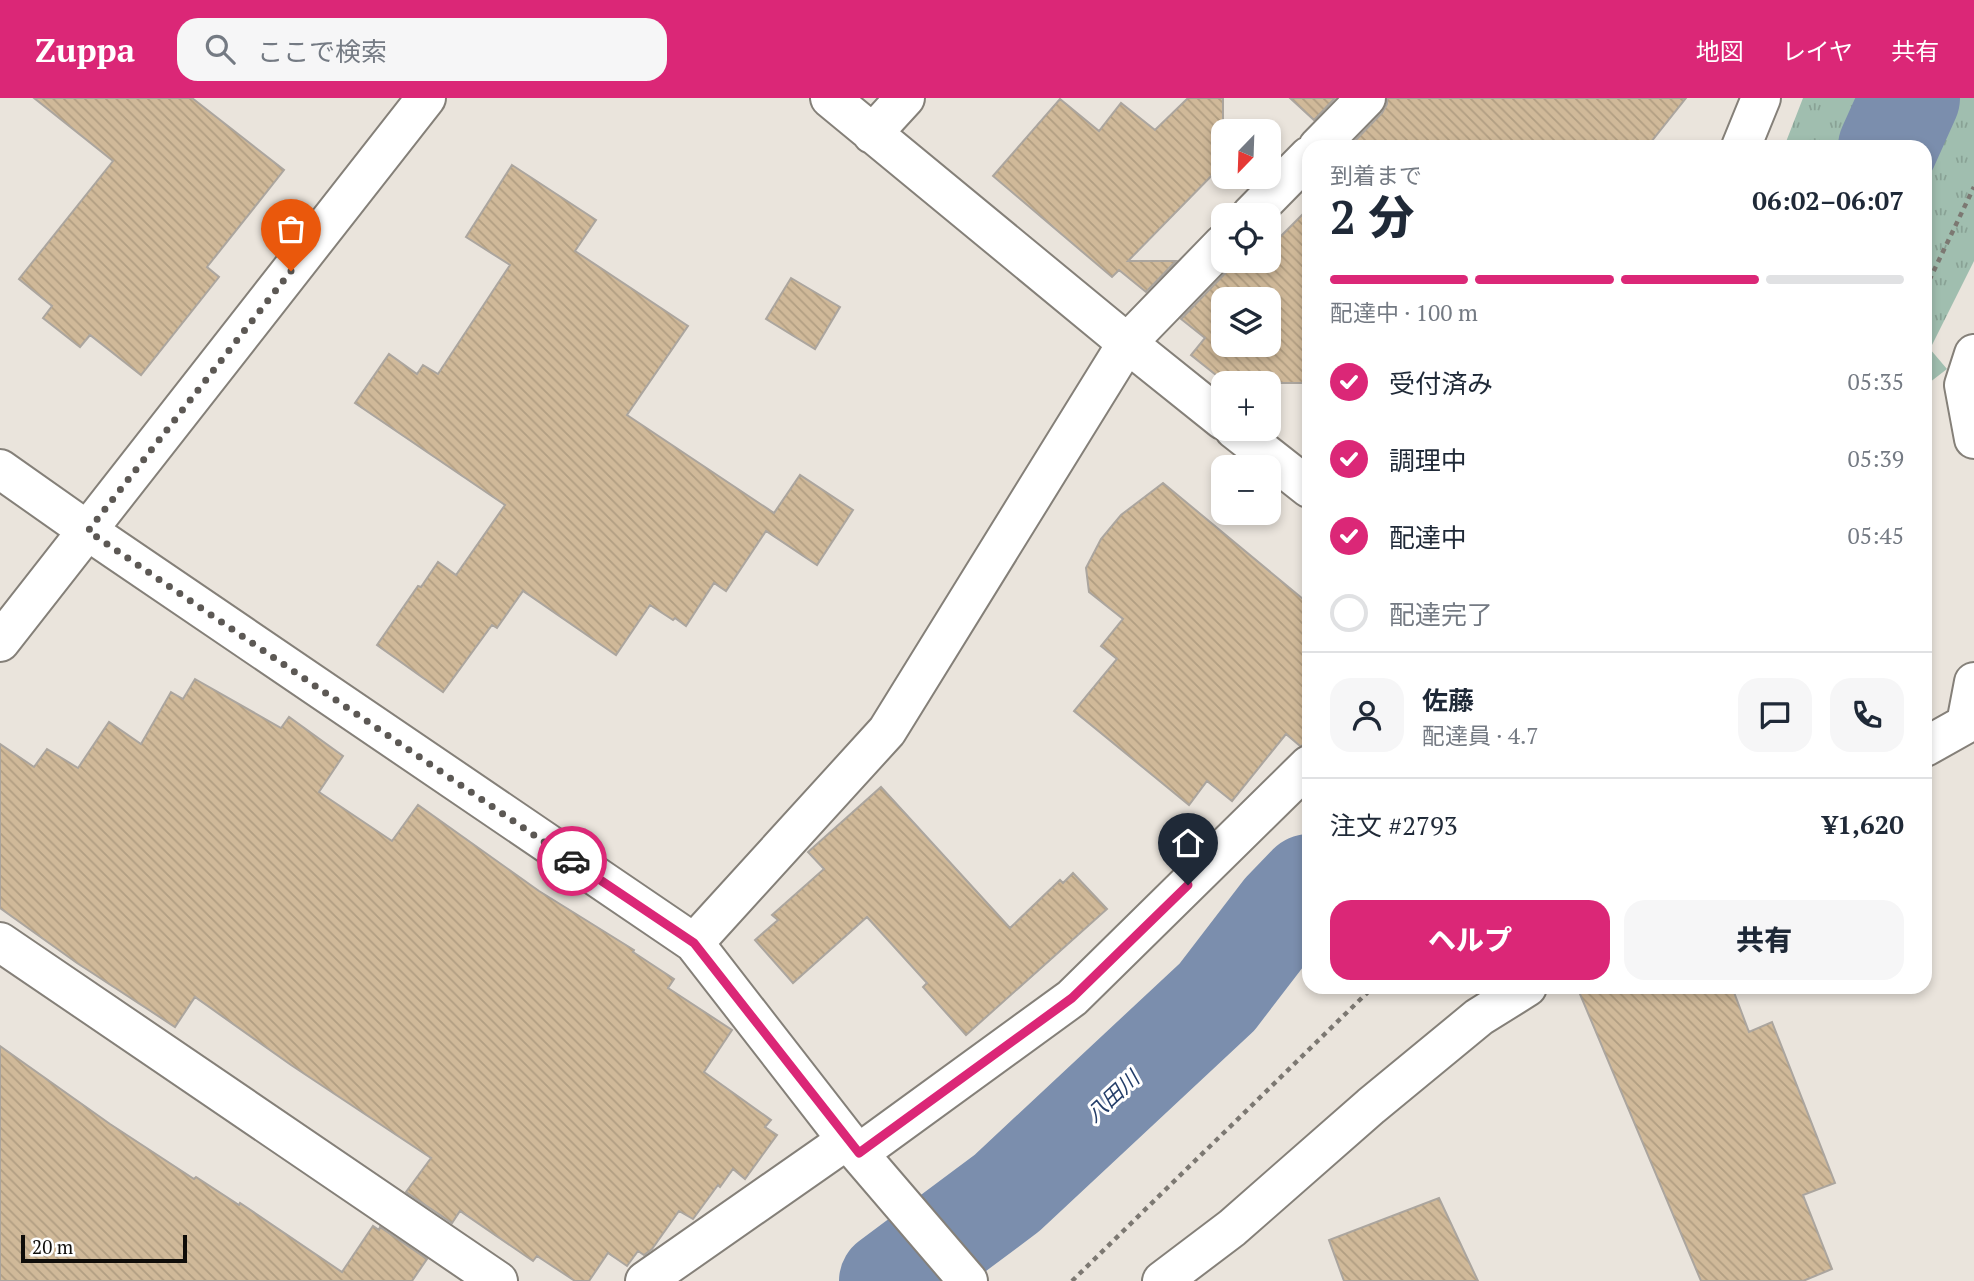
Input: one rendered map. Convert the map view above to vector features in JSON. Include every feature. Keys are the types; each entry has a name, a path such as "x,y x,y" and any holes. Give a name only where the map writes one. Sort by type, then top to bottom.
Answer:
{"street":[{"path":"0,642 426,98"},
{"path":"830,98 1211,410"},
{"path":"872,134 905,98"},
{"path":"1325,140 1366,98"},
{"path":"1744,140 1760,98"},
{"path":"1263,203 1302,163"},
{"path":"694,943 887,731 1127,343 1211,256"},
{"path":"1974,354 1964,385 1974,439"},
{"path":"1249,441 1302,482"},
{"path":"0,469 694,943 860,1154 968,1281"},
{"path":"1932,744 1970,725 1974,682"},
{"path":"645,1281 860,1154 1072,998 1302,772"},
{"path":"0,942 498,1281"},
{"path":"1162,1281 1232,1228 1371,1106 1479,1017 1516,994"}],"path":[{"path":"1932,274 1974,187"},
{"path":"1072,1281 1366,994"}],"green space":[{"path":"1803,98 1974,98 1974,261 1932,345 1932,140 1787,140"},
{"path":"1932,351 1947,369 1932,381"}],"building":[{"path":"34,98 192,98 284,170 207,267 219,277 141,375 90,335 80,347 43,318 52,306 19,279 113,161"},
{"path":"1188,98 1223,98 1223,119 1211,119 1211,176 1128,261 1176,261 1146,292 1119,270 1112,277 993,176 1060,99 1099,131 1121,103 1155,130"},
{"path":"1290,98 1335,98 1314,120"},
{"path":"1387,98 1686,98 1653,140 1356,140 1382,113"},
{"path":"512,165 596,220 575,251 688,326 627,415 774,513 800,475 853,510 817,565 766,531 726,591 714,583 686,626 650,605 616,655 523,591 497,628 492,625 443,692 377,645 438,562 456,575 505,505 355,403 389,354 417,374 423,365 438,374 510,265 466,237"},
{"path":"1302,215 1302,383 1281,383 1281,371 1211,371 1191,355 1205,338 1181,319 1211,288 1211,357 1281,357 1281,287 1212,287 1225,273 1281,273 1281,236"},
{"path":"791,278 840,307 815,349 766,319"},
{"path":"1163,483 1302,598 1302,746 1286,734 1232,801 1207,781 1189,805 1074,711 1117,659 1101,646 1123,619 1089,592 1086,568 1101,539 1121,515"},
{"path":"195,679 281,728 289,717 343,756 319,792 392,841 418,805 539,891 634,950 633,952 674,979 668,988 732,1030 704,1072 771,1120 765,1127 777,1135 745,1179 733,1169 693,1219 679,1211 652,1249 644,1255 638,1251 627,1266 608,1253 589,1281 575,1281 537,1256 533,1261 460,1211 452,1223 406,1192 431,1158 195,997 175,1027 77,963 0,908 0,744 34,767 47,749 78,768 109,722 141,744 171,692 183,699"},
{"path":"881,787 1010,928 1060,880 1063,883 1073,873 1107,909 966,1035 923,987 927,983 867,917 793,983 755,940 778,920 772,915 824,869 808,852"},
{"path":"1580,994 1735,994 1749,1032 1772,1022 1835,1183 1803,1195 1832,1269 1803,1281 1701,1281"},
{"path":"0,1046 110,1124 194,1179 196,1177 239,1205 240,1203 342,1272 373,1226 379,1230 380,1227 427,1259 412,1281 0,1281"},
{"path":"1439,1198 1478,1281 1344,1281 1329,1240"}],"waterway":[{"name":"八田川","path":"1891,140 1910,98"},
{"name":"八田川","path":"889,1281 1007,1193 1217,997 1283,911 1302,891"}],"way so far":[{"path":"291,271 88,531 572,861"}],"route":[{"path":"572,861 694,943 859,1153 1072,998 1188,885"}]}
